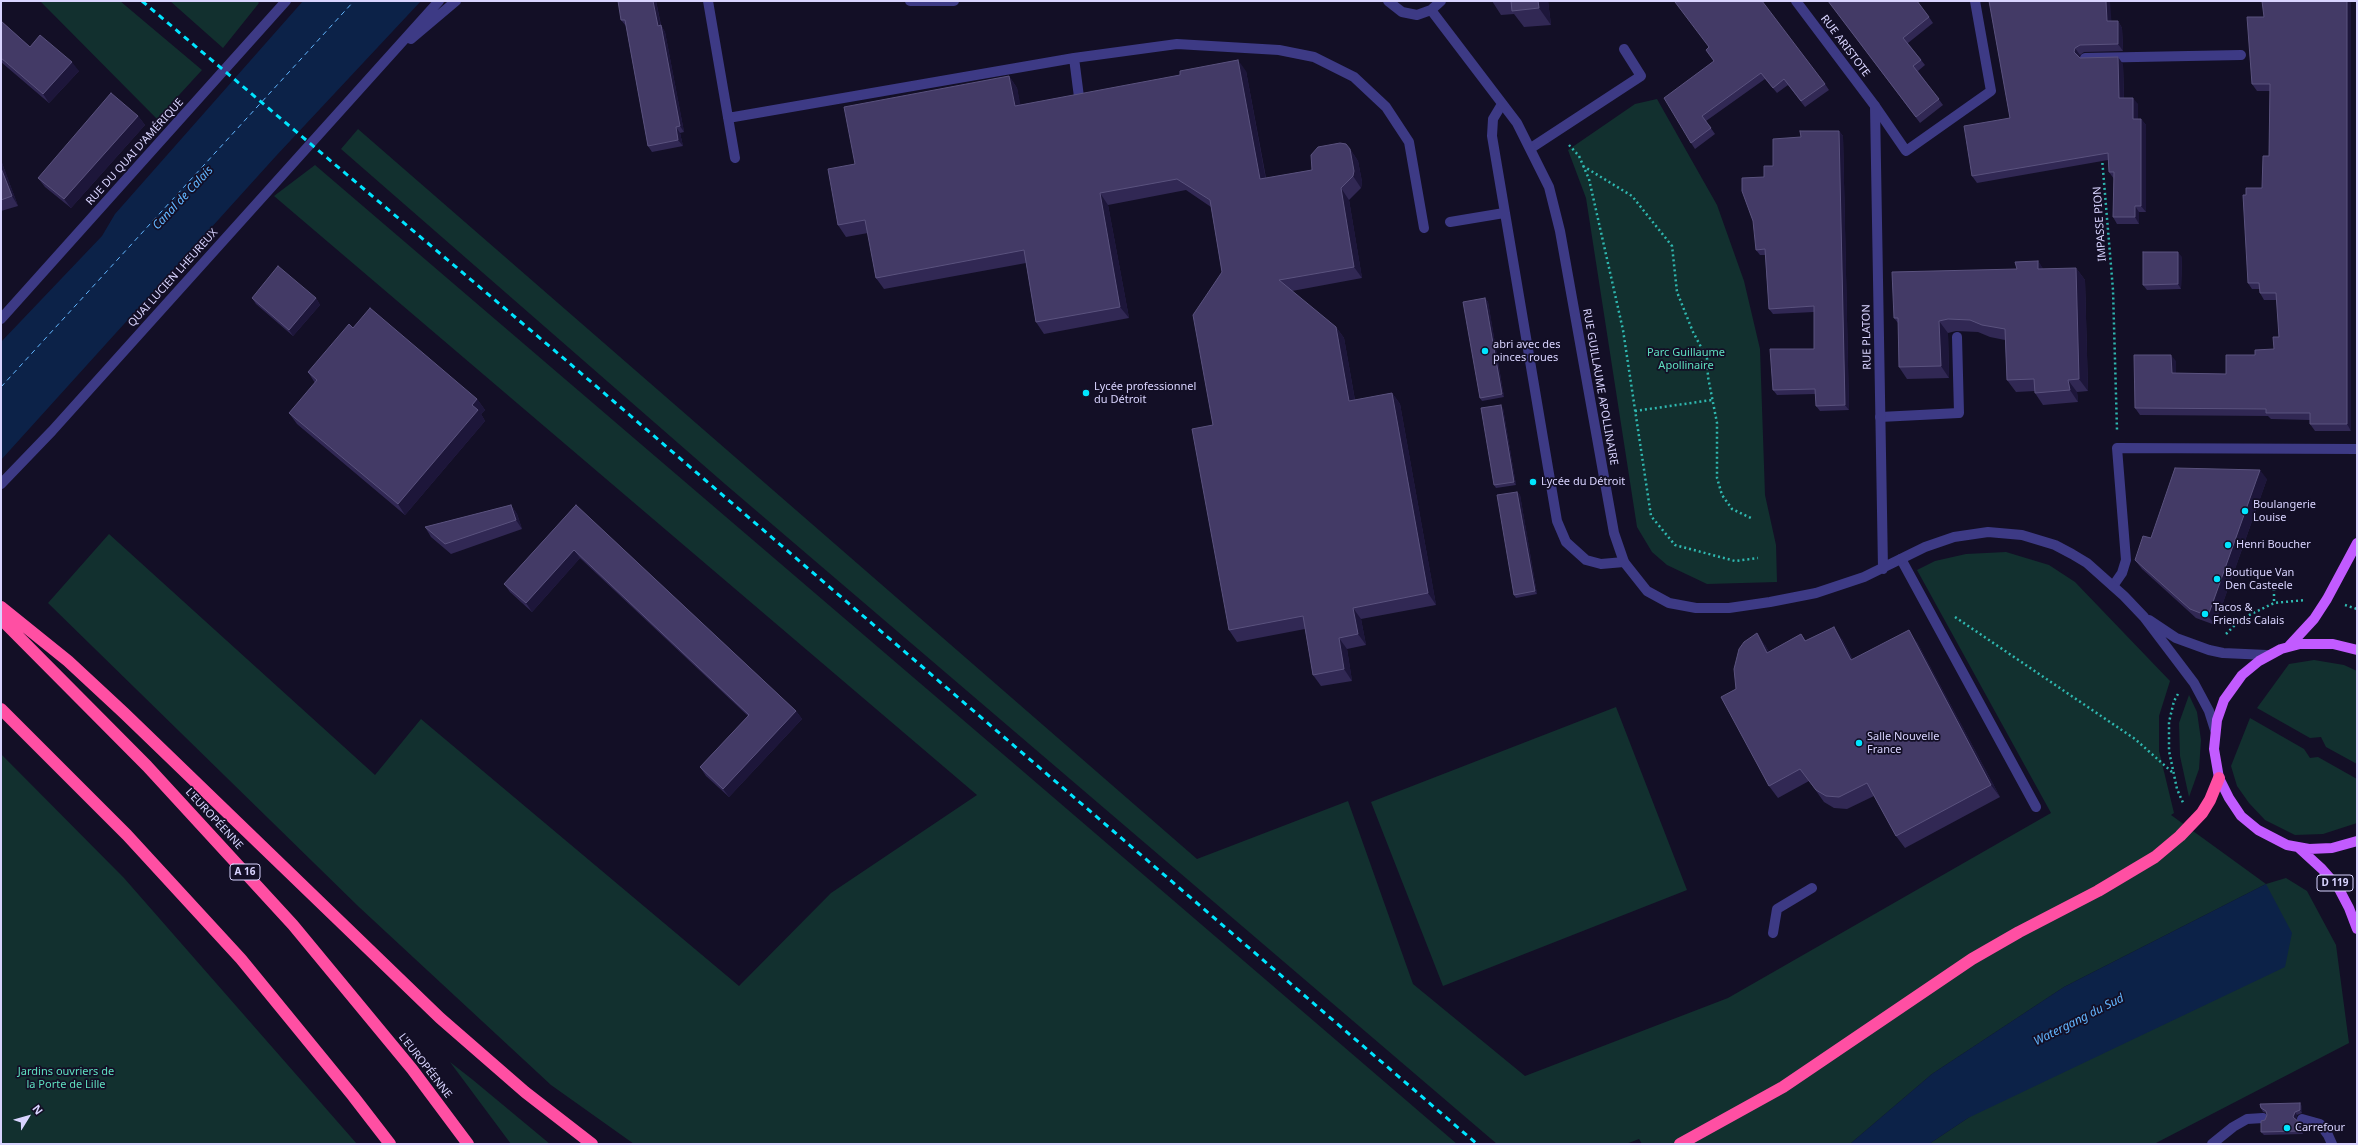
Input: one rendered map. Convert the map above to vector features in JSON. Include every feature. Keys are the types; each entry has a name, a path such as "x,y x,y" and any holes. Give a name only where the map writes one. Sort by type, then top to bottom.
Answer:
{"highway":[{"path":"1,607 68,661 124,713 440,1018 525,1092 592,1144"},
{"name":"L'EUROPÉENNE","path":"1,618 147,766 294,925 412,1069 468,1144"},
{"path":"1,709 127,835 242,959 390,1144"},
{"path":"1680,1144 1783,1087 1966,962 2019,932 2098,892 2155,857 2180,836 2202,813 2213,796 2219,778"}],"main road":[{"path":"2289,646 2314,619 2327,599 2357,543"},
{"path":"2357,650 2322,642 2289,646 2267,655 2250,667 2230,691 2221,710 2215,730 2215,759 2219,778 2234,807 2249,823 2267,836 2298,847 2332,848 2357,841"},
{"name":"D 119","path":"2298,847 2314,860 2338,887 2349,908 2357,929"}],"street":[{"name":"RUE DU QUAI D'AMÉRIQUE","path":"1,319 286,1"},
{"name":"QUAI LUCIEN LHEUREUX","path":"1,484 52,431 361,85 439,1"},
{"name":"QUAI LUCIEN LHEUREUX","path":"361,85 456,1"},
{"path":"708,1 735,158"},
{"path":"910,1 954,1"},
{"path":"1388,1 1393,7 1407,14 1417,15 1431,10 1441,1"},
{"name":"RUE ARISTOTE","path":"1796,1 1875,106 1906,151 1991,91 1975,1"},
{"name":"RUE GUILLAUME APOLLINAIRE","path":"1431,10 1502,104 1531,148 1549,187 1557,216 1613,526 1624,562 1640,584 1658,599 1680,606 1711,609 1770,602 1809,595 1883,569 1925,547 1960,536 1988,532 2006,532 2040,540 2072,554 2087,563 2144,617 2197,688 2209,711 2215,730"},
{"path":"728,118 1074,58 1177,44 1279,50 1314,57 1354,78 1386,107 1409,142 1424,228"},
{"path":"1531,148 1641,76 1624,49"},
{"path":"2085,58 2242,55"},
{"path":"1074,58 1079,97"},
{"path":"1502,104 1493,119 1492,132 1504,213 1557,521 1566,542 1586,560 1601,564 1624,562"},
{"name":"RUE PLATON","path":"1875,106 1883,569"},
{"path":"1450,222 1504,213"},
{"path":"1880,417 1959,413 1957,337"},
{"path":"2113,586 2122,574 2126,560 2117,448 2357,449"},
{"path":"1901,559 2036,807"},
{"name":"RUE GUILLAUME APOLLINAIRE","path":"2144,617 2176,638 2209,650 2231,654 2267,655"},
{"path":"1773,933 1778,909 1812,888"},
{"path":"2212,1144 2233,1127 2247,1119 2263,1118"},
{"path":"2302,1119 2320,1124 2328,1135 2332,1144"}],"path":[{"path":"1557,132 1579,156 1589,180 1623,330 1651,516 1675,545 1735,561 1758,558"},
{"name":"IMPASSE PION","path":"2101,156 2105,178 2113,290 2117,448"},
{"path":"1583,166 1632,196 1672,246 1677,292 1693,332 1707,358 1712,400 1717,423 1717,478 1722,495 1732,509 1753,519"},
{"path":"1635,411 1712,400"},
{"path":"2274,589 2274,603"},
{"path":"1952,615 2135,739 2172,772"}],"green space":[{"path":"40,1 120,1 202,70 157,119"},
{"path":"170,1 257,1 259,3 223,48"},
{"name":"Parc Guillaume Apollinaire","path":"1657,99 1717,205 1744,281 1760,349 1765,495 1776,545 1777,582 1707,584 1667,565 1652,552 1637,527 1586,198 1568,150 1635,104"},
{"path":"358,129 1197,859 1348,801 1413,984 1525,1076 1728,998 2051,813 1917,570 1935,561 1966,554 2006,552 2049,565 2075,582 2170,681 2159,716 2159,751 2174,813 2171,815 2266,884 2064,987 1932,1074 1850,1144 1642,1144 1639,1139 1626,1144 1497,1144 725,484 341,149"},
{"path":"315,165 1457,1144 634,1144 551,1085 359,907 48,603 109,534 375,775 421,719 739,986 831,893 977,795 274,196"},
{"path":"2314,660 2344,665 2357,671 2357,764 2326,747 2321,737 2310,738 2257,708 2289,664"},
{"path":"2189,695 2197,712 2201,740 2199,769 2189,797 2180,756 2179,723"},
{"path":"1616,707 1687,890 1443,986 1371,802"},
{"path":"2250,718 2304,749 2310,758 2318,757 2357,779 2357,823 2323,834 2295,835 2265,820 2249,803 2237,786 2231,766"},
{"name":"Jardins ouvriers de la Porte de Lille","path":"1,754 124,878 357,1144 1,1144"},
{"path":"2286,878 2307,891 2336,945 2349,1043 2154,1144 1929,1144 1968,1118 2266,884"},
{"path":"450,1062 473,1080 550,1144 511,1144"}],"water":[{"name":"Canal de Calais","path":"303,1 421,1 276,156 1,460 1,342 102,236 115,214"},
{"name":"Watergang du Sud","path":"2266,884 2292,933 2285,967 1968,1118 1929,1144 1850,1144 1932,1074 2064,987"}],"building":[{"path":"618,1 653,1 658,26 661,25 680,126 676,127 678,140 648,146 625,20 621,20"},
{"path":"1511,1 1538,1 1539,8 1512,11"},
{"path":"1762,1 1825,84 1801,101 1784,79 1773,88 1761,73 1702,116 1711,128 1691,143 1664,98 1714,61 1706,50 1709,47 1675,2"},
{"path":"1828,1 1917,1 1929,17 1903,38 1921,60 1913,66 1939,99 1916,117"},
{"path":"1989,1 2106,1 2107,21 2118,21 2118,44 2080,45 2075,48 2074,52 2080,58 2118,57 2119,98 2133,98 2133,119 2141,119 2141,206 2135,206 2135,217 2113,217 2114,172 2109,172 2108,153 1972,176 1964,126 2010,118"},
{"path":"2262,1 2347,1 2347,424 2310,424 2310,413 2266,413 2266,409 2135,408 2134,355 2171,355 2172,373 2226,374 2226,355 2255,355 2255,350 2274,349 2273,337 2279,337 2276,293 2260,293 2259,283 2248,283 2243,195 2246,195 2246,188 2262,188 2263,156 2269,156 2270,84 2252,84 2247,17 2264,17"},
{"path":"1,21 30,47 40,35 72,62 43,94 1,58"},
{"path":"1238,60 1260,179 1312,170 1311,155 1318,147 1340,143 1346,144 1350,149 1354,171 1353,176 1341,188 1354,267 1279,280 1336,327 1349,401 1392,393 1428,593 1353,608 1358,634 1339,638 1344,669 1313,675 1303,616 1229,630 1192,429 1213,425 1193,315 1222,272 1210,200 1177,179 1100,193 1120,307 1036,322 1024,250 876,278 865,220 838,225 828,169 855,164 844,107 1009,76 1015,106 1180,75 1180,71"},
{"path":"111,93 138,116 64,199 38,178"},
{"path":"1800,131 1839,131 1845,405 1816,406 1815,389 1773,390 1770,349 1814,349 1814,306 1769,309 1765,249 1756,250 1753,221 1742,191 1742,178 1764,177 1764,166 1773,166 1773,139 1801,137"},
{"path":"1,168 12,196 1,200"},
{"path":"2143,252 2178,252 2178,284 2143,285"},
{"path":"2038,261 2038,269 2076,268 2079,379 2068,380 2070,390 2035,393 2034,379 2007,380 2005,329 1982,325 1970,320 1948,319 1939,321 1941,366 1899,367 1898,318 1894,318 1892,272 2017,269 2015,262"},
{"path":"278,266 316,298 289,330 252,298"},
{"name":"abri avec des pinces roues","path":"1485,298 1502,394 1480,398 1463,302"},
{"path":"370,308 477,399 472,405 478,410 398,504 289,413 317,380 308,372 349,324 353,328"},
{"path":"1501,405 1514,482 1494,485 1481,408"},
{"path":"2175,468 2260,470 2208,616 2190,609 2135,560 2143,536 2151,538"},
{"path":"1517,492 1535,591 1514,595 1497,495"},
{"path":"511,505 516,520 445,544 425,527"},
{"path":"576,505 796,711 723,789 700,767 749,715 574,550 526,603 504,584"},
{"name":"Salle Nouvelle France","path":"1834,627 1851,660 1909,630 1991,785 1896,836 1867,783 1839,797 1826,796 1816,790 1800,769 1769,786 1721,697 1736,689 1734,669 1739,649 1744,642 1757,633 1767,653 1801,634 1805,641"},
{"path":"2300,1103 2300,1110 2295,1112 2293,1117 2300,1123 2301,1131 2261,1132 2261,1121 2265,1120 2267,1115 2266,1111 2261,1108 2260,1104"}],"ferry route":[{"path":"1,387 354,1"}],"railway":[{"path":"142,1 561,356 1477,1144"}],"place":[{"name":"abri avec des pinces roues","path":"1485,351"},
{"name":"Lycée professionnel du Détroit","path":"1086,393"},
{"name":"Lycée du Détroit","path":"1533,482"},
{"name":"Boulangerie Louise","path":"2245,511"},
{"name":"Henri Boucher","path":"2228,545"},
{"name":"Boutique Van Den Casteele","path":"2217,579"},
{"name":"Tacos & Friends Calais","path":"2205,614"},
{"name":"Salle Nouvelle France","path":"1859,743"},
{"name":"Carrefour","path":"2287,1128"}]}
